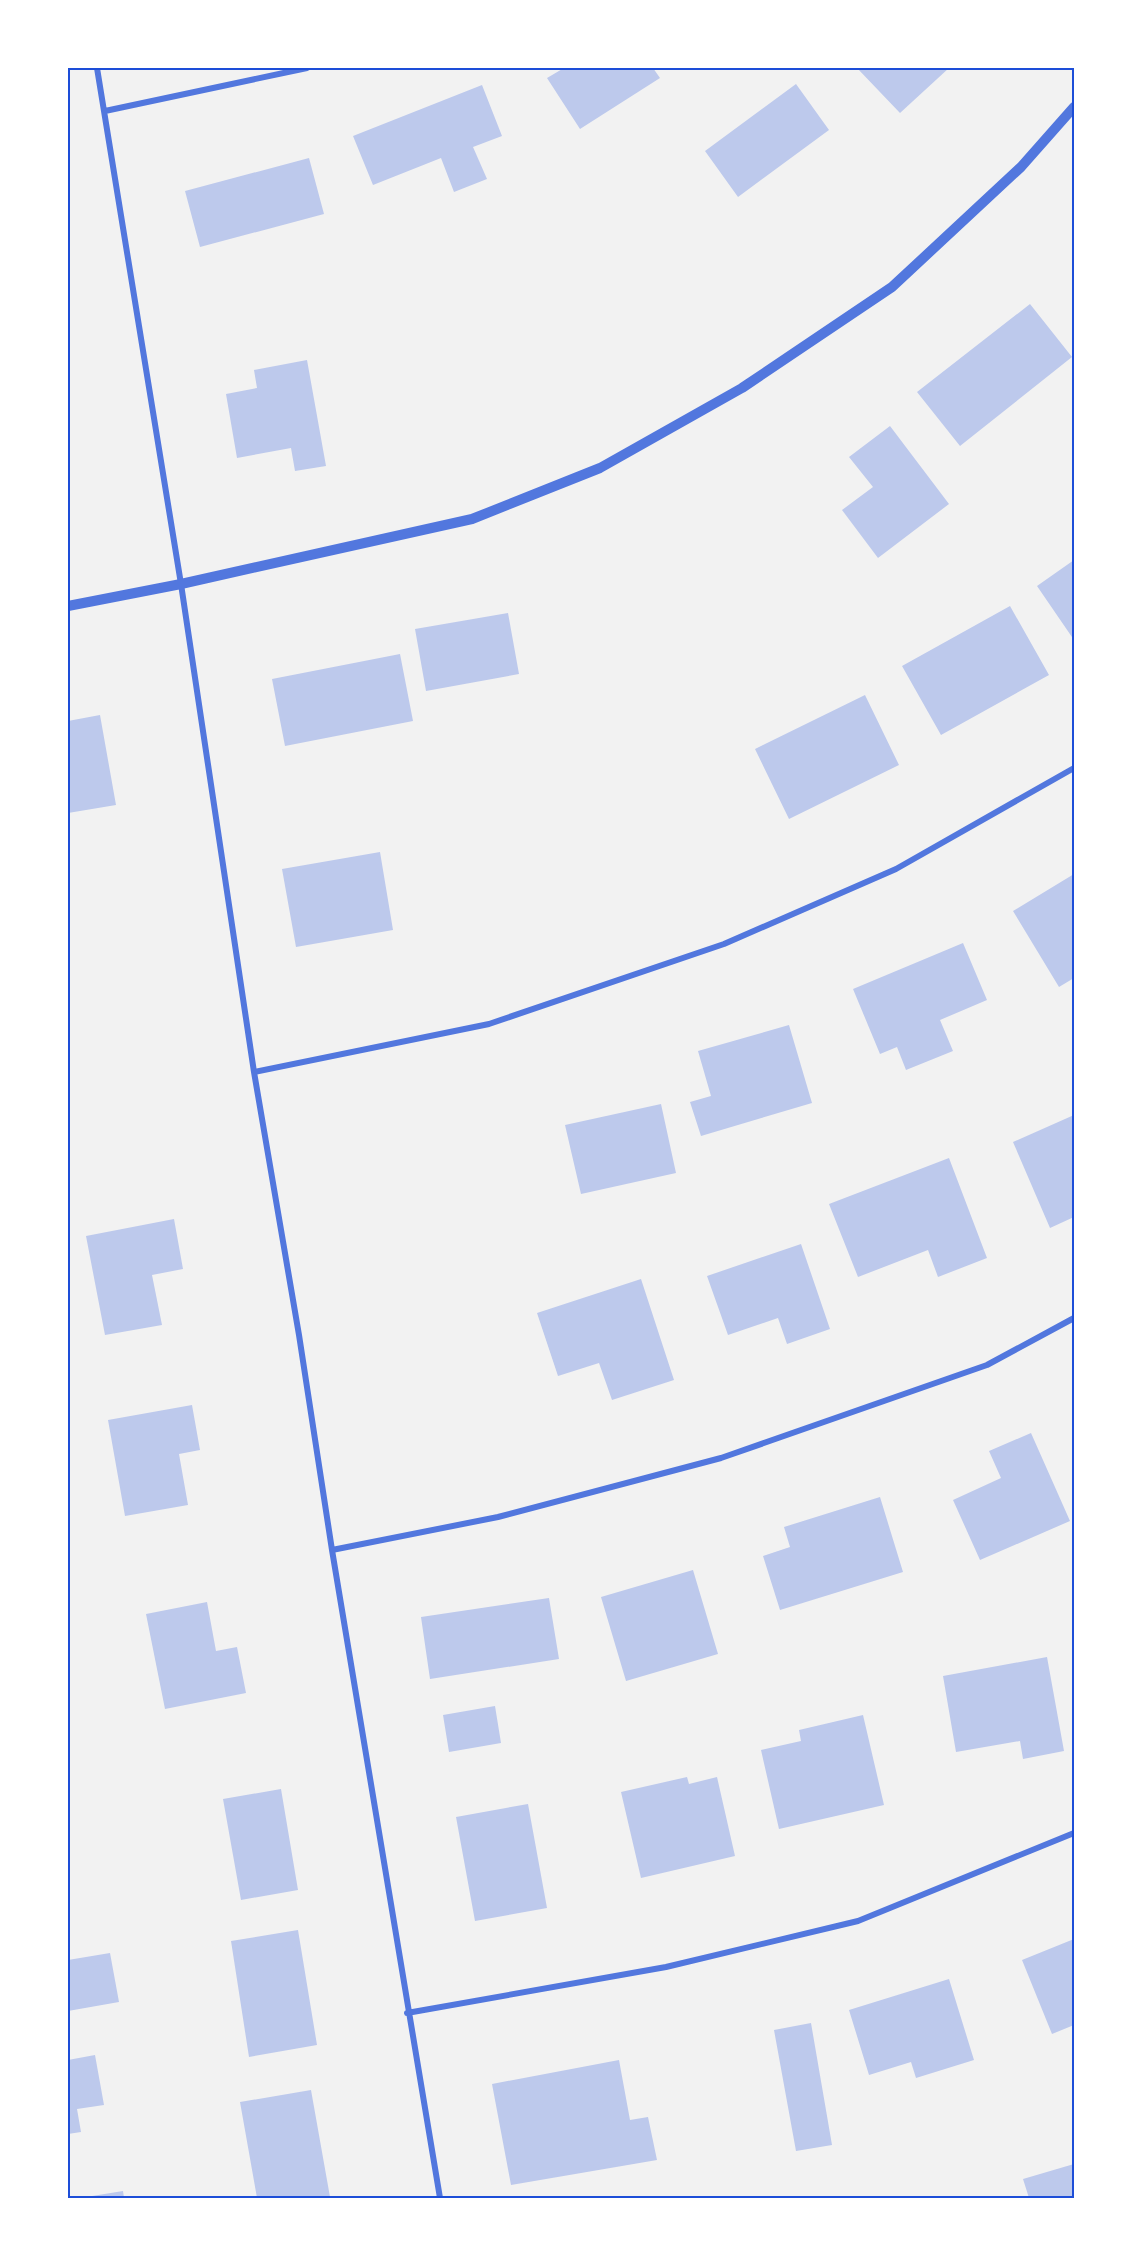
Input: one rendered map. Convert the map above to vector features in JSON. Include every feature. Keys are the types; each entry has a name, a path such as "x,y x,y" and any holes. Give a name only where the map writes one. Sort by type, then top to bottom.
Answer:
{"street":[{"path":"97,68 181,584 254,1072 299,1335 407,2013 440,2199"},
{"path":"105,111 307,68"},
{"path":"68,606 181,584 472,519 600,468 742,388 891,287 1021,167 1074,107"},
{"path":"254,1072 489,1024 724,944 896,869 1074,768"},
{"path":"332,1550 498,1517 721,1458 987,1365 1074,1317"},
{"path":"407,2013 666,1968 858,1921 1074,1833"}],"building":[{"path":"564,68 653,68 660,78 580,129 547,78"},
{"path":"857,68 949,68 900,113"},
{"path":"796,84 829,130 738,197 705,151"},
{"path":"482,85 502,136 473,147 487,179 454,192 441,158 373,185 353,136"},
{"path":"309,158 324,214 200,247 185,191"},
{"path":"1030,304 1072,357 960,446 917,392"},
{"path":"307,360 326,466 295,471 291,448 237,458 226,394 257,388 254,370"},
{"path":"890,426 949,504 878,558 842,510 873,487 849,457"},
{"path":"1074,560 1074,640 1037,586"},
{"path":"1010,606 1049,675 941,735 902,666"},
{"path":"508,613 519,674 426,691 415,629"},
{"path":"400,654 413,721 285,746 272,679"},
{"path":"865,695 899,765 789,819 755,749"},
{"path":"100,715 116,805 68,813 68,721"},
{"path":"380,852 393,930 296,947 282,869"},
{"path":"1074,874 1074,978 1059,987 1013,911"},
{"path":"963,943 987,1000 940,1020 953,1051 906,1070 897,1047 880,1054 853,989"},
{"path":"789,1025 812,1103 701,1136 690,1102 711,1096 698,1051"},
{"path":"661,1104 676,1173 581,1194 565,1125"},
{"path":"1074,1115 1074,1217 1050,1228 1013,1142"},
{"path":"949,1158 987,1258 938,1277 928,1250 858,1277 829,1204"},
{"path":"174,1219 183,1269 152,1275 162,1325 105,1335 86,1236"},
{"path":"801,1244 830,1329 787,1344 778,1318 728,1335 707,1276"},
{"path":"641,1279 674,1380 612,1400 599,1363 558,1376 537,1313"},
{"path":"192,1405 200,1450 179,1454 188,1505 125,1516 108,1420"},
{"path":"1031,1433 1070,1521 980,1560 953,1500 1001,1478 989,1451"},
{"path":"880,1497 903,1572 780,1610 763,1556 790,1547 784,1527"},
{"path":"693,1570 718,1654 626,1681 601,1597"},
{"path":"549,1598 559,1659 430,1679 421,1617"},
{"path":"207,1602 216,1651 237,1647 246,1693 165,1709 146,1614"},
{"path":"1047,1657 1064,1751 1023,1759 1020,1741 956,1752 943,1676"},
{"path":"495,1706 501,1743 449,1752 443,1715"},
{"path":"863,1715 884,1805 779,1829 761,1750 801,1741 799,1730"},
{"path":"687,1777 689,1784 717,1777 735,1856 641,1878 621,1792"},
{"path":"281,1789 298,1890 241,1900 223,1799"},
{"path":"528,1804 547,1908 475,1921 456,1817"},
{"path":"298,1930 317,2045 249,2057 231,1941"},
{"path":"1074,1939 1074,2025 1052,2034 1022,1960"},
{"path":"110,1953 119,2002 68,2011 68,1960"},
{"path":"949,1979 974,2060 916,2078 911,2062 869,2075 849,2010"},
{"path":"811,2023 832,2145 796,2151 774,2030"},
{"path":"95,2055 104,2105 77,2109 81,2132 68,2134 68,2060"},
{"path":"619,2060 630,2120 648,2117 657,2160 511,2185 492,2084"},
{"path":"311,2090 330,2197 257,2198 240,2102"},
{"path":"1074,2164 1074,2198 1029,2198 1023,2179"},
{"path":"123,2191 124,2198 86,2197"}]}
